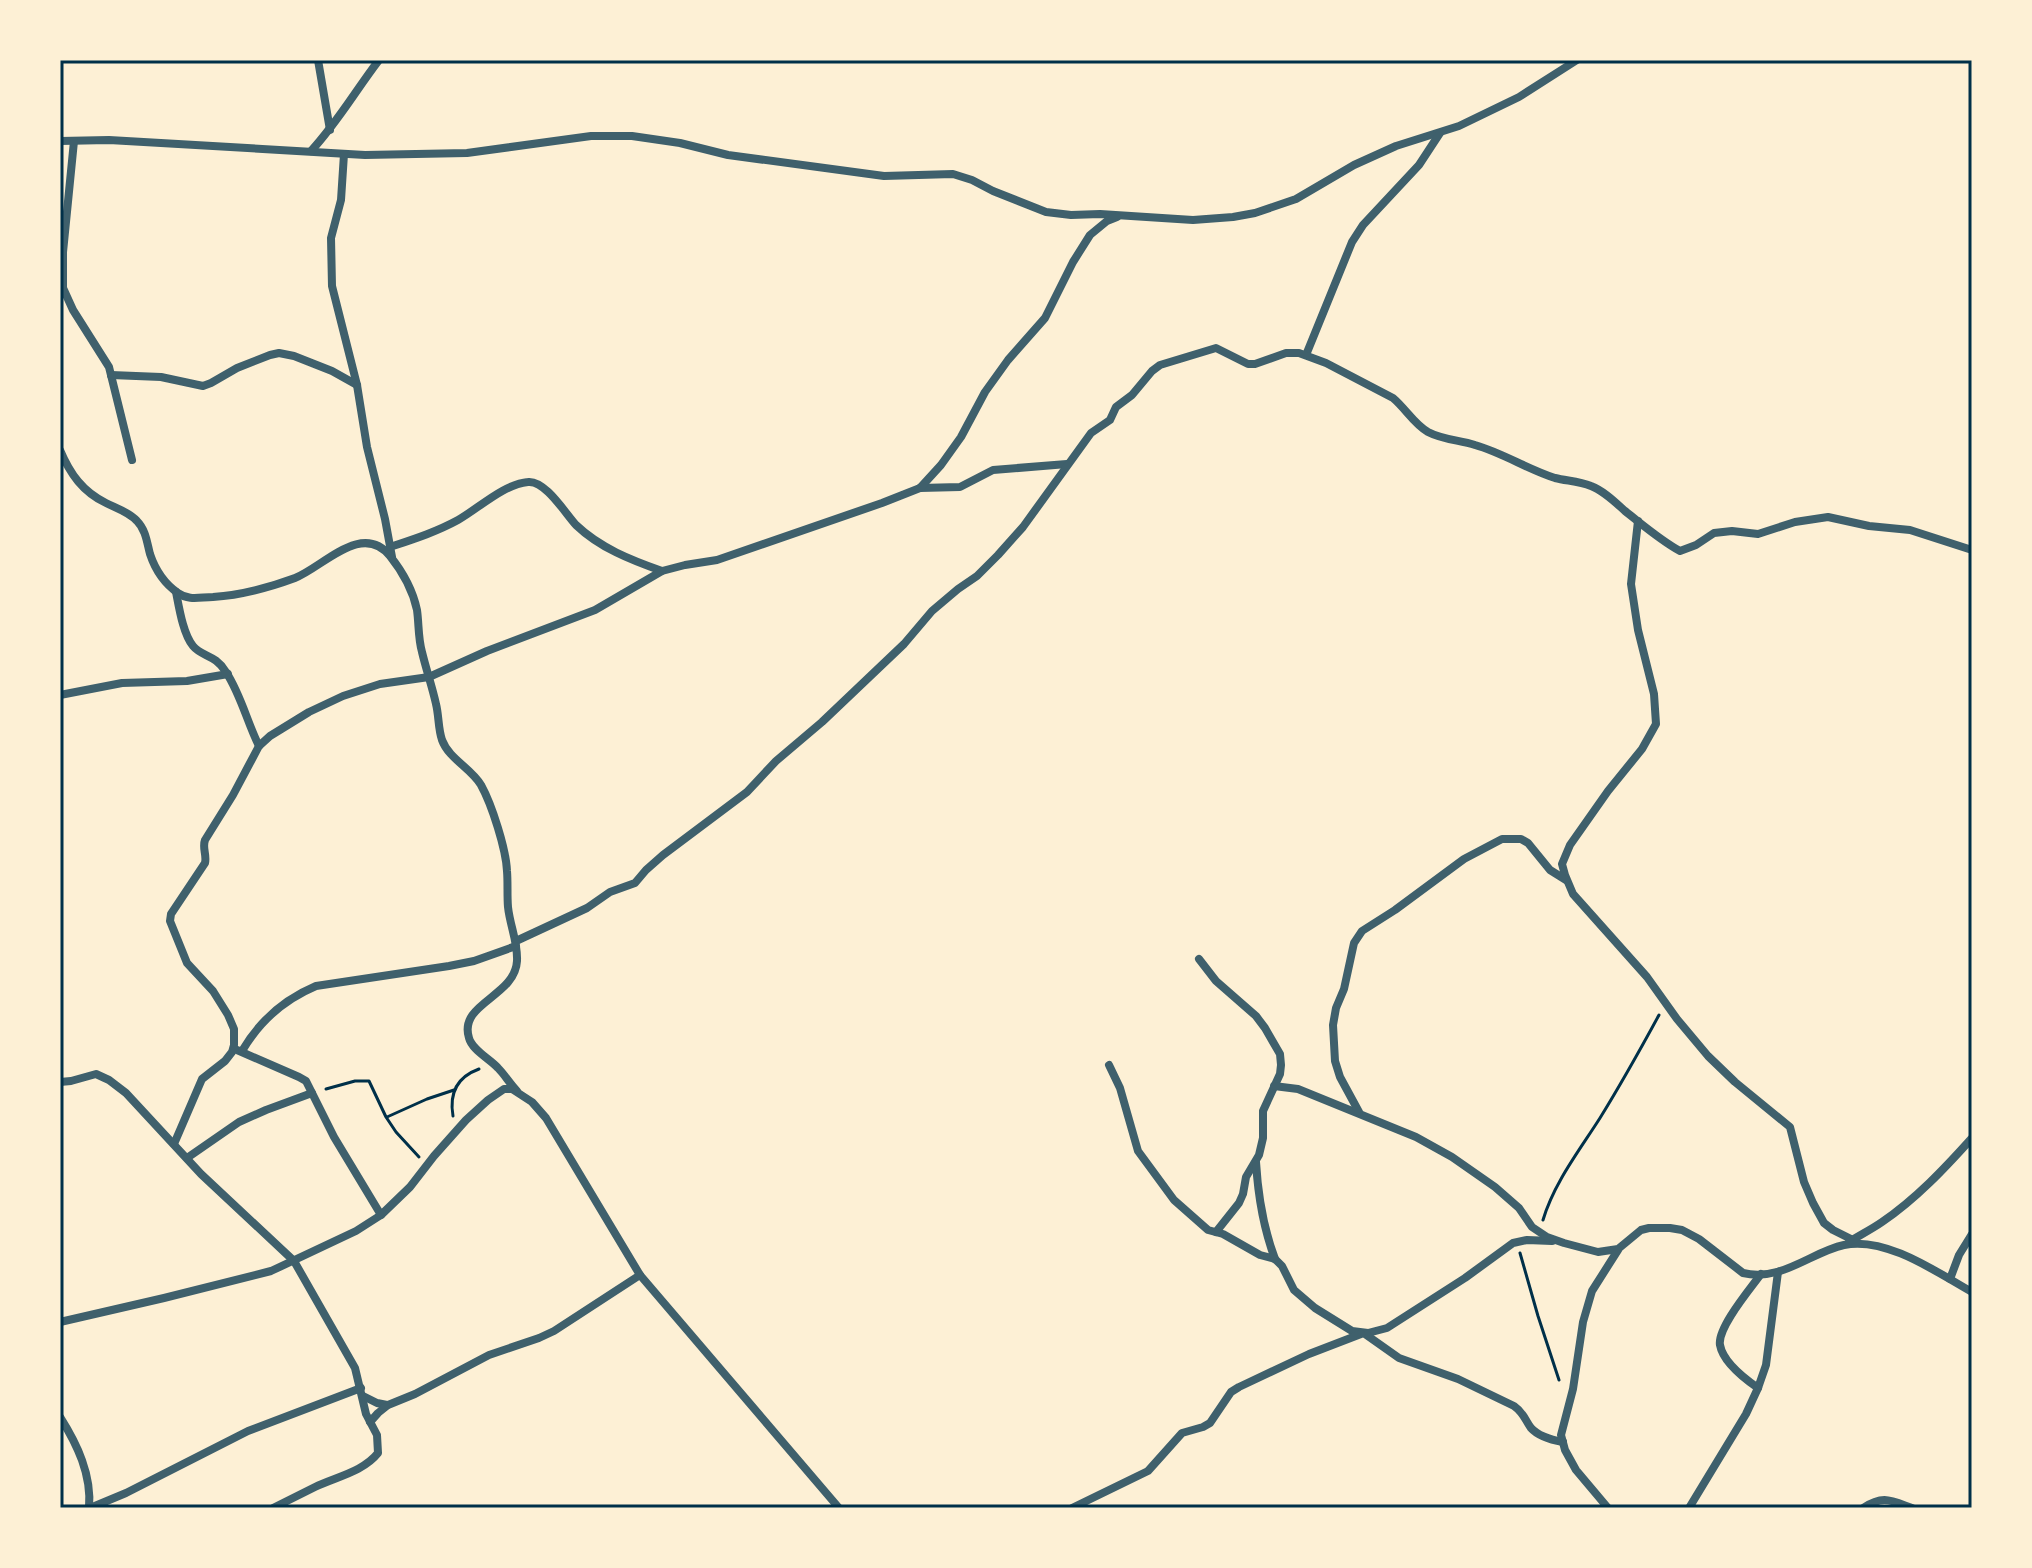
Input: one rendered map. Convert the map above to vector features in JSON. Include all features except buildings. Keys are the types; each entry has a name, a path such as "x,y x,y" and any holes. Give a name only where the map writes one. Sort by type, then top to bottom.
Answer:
{"street":[{"path":"318,60 330,131"},
{"path":"311,151 330,131 379,60"},
{"path":"60,141 109,140 344,154 467,153 591,136 632,136 680,143 728,155 884,176 953,174 1046,212 1193,220 1233,217 1296,199 1354,165 1396,146 1459,126 1519,97 1577,60"},
{"path":"1306,355 1352,242 1363,225 1419,165 1440,132"},
{"path":"74,141 65,227 63,288 111,375 132,460"},
{"path":"344,154 341,200 331,238 332,286 357,385 393,561"},
{"path":"920,488 961,437 985,392 1008,360 1045,318 1090,235 1107,221 1121,215"},
{"path":"60,312 73,310"},
{"path":"174,1144 202,1079 299,993 316,986 474,961 587,908 610,892 635,883 663,855 747,792 776,761 904,644 932,611 977,576 1023,527 1091,433 1110,420 1116,407 1160,365 1216,348 1248,364 1286,353 1306,355 1393,398 1425,430 1438,437 1495,451 1554,477 1593,487 1680,551 1714,533 1732,531 1758,534 1795,522 1828,517 1869,526 1910,530 1972,550"},
{"path":"111,375 161,377 203,386 237,368 279,353 332,371 357,385"},
{"path":"60,450 82,488 139,523 152,561 168,584 190,599 238,595 298,577 349,546 364,543 380,547 393,561 412,594 417,610 420,647 442,739 478,780 504,849 517,962 508,985 474,1012 469,1023 469,1038 546,1118 640,1275 839,1508"},
{"path":"237,1050 228,1015 213,991 187,963 170,921 175,907 205,863 205,840 259,746 270,736 343,696 380,684 429,677 487,651 595,610 662,571 717,560 920,488 960,487 993,470 1067,464"},
{"path":"390,547 428,535 497,495 533,482 544,487 577,525 596,540 612,551 662,571"},
{"path":"1638,521 1631,584 1638,630 1654,694 1656,724 1642,749 1570,845 1562,864 1566,880 1573,894 1647,977 1708,1056 1790,1127 1804,1182 1824,1223 1849,1242 1907,1256 1972,1292"},
{"path":"176,592 183,623 193,647 217,660 228,674 259,746"},
{"path":"60,695 122,683 187,681 228,674"},
{"path":"1359,1112 1335,1061 1333,1025 1354,943 1362,931 1464,859 1502,839 1521,839 1528,843 1550,870 1566,880"},
{"path":"1199,959 1216,981 1256,1016 1272,1038 1280,1054 1281,1065 1263,1111 1262,1145 1256,1161 1246,1177 1239,1203 1216,1232"},
{"path":"237,1050 306,1081 334,1137 381,1215"},
{"path":"1109,1065 1120,1088 1138,1151 1174,1200 1200,1225 1260,1255 1275,1259"},
{"path":"60,1082 96,1074 126,1093 201,1174 294,1261 355,1368 366,1414 378,1443 378,1453 346,1475 273,1508"},
{"path":"1274,1086 1298,1089 1416,1137 1482,1176 1512,1201 1532,1227 1557,1241 1598,1252 1618,1249"},
{"path":"60,1322 271,1271 356,1231 381,1215 410,1187 488,1100 504,1089 517,1091"},
{"path":"187,1158 239,1122 312,1093"},
{"path":"1608,1508 1576,1470 1561,1435 1573,1389 1587,1306 1595,1283 1618,1249 1641,1230 1670,1228 1699,1239 1743,1273 1778,1272 1849,1242 1881,1223 1926,1186 1972,1138"},
{"path":"1256,1161 1257,1194 1265,1233 1275,1259 1294,1290 1338,1323 1363,1333 1399,1358 1458,1379 1514,1406 1523,1412 1537,1433 1563,1442"},
{"path":"1950,1279 1959,1255 1972,1234"},
{"path":"1072,1508 1148,1471 1182,1433 1210,1423 1231,1392 1239,1387 1309,1354 1363,1333 1387,1328 1513,1243 1557,1241"},
{"path":"1689,1508 1746,1414 1758,1388 1766,1365 1778,1272"},
{"path":"1758,1388 1734,1366 1720,1346 1723,1330 1761,1274"},
{"path":"370,1422 388,1405 489,1355 554,1331 640,1275"},
{"path":"362,1392 377,1403 388,1405"},
{"path":"60,1417 76,1443 85,1471 89,1508 126,1493 248,1431 362,1392"},
{"path":"1863,1508 1874,1501 1886,1499 1912,1508"}],"path":[{"path":"1540,1232 1551,1198 1666,1003"},
{"path":"386,1117 454,1090 468,1074 494,1065"},
{"path":"312,1093 355,1081 365,1080 372,1084 376,1100 396,1132 427,1165"},
{"path":"454,1090 452,1113 457,1131"},
{"path":"1518,1242 1559,1380"}]}
